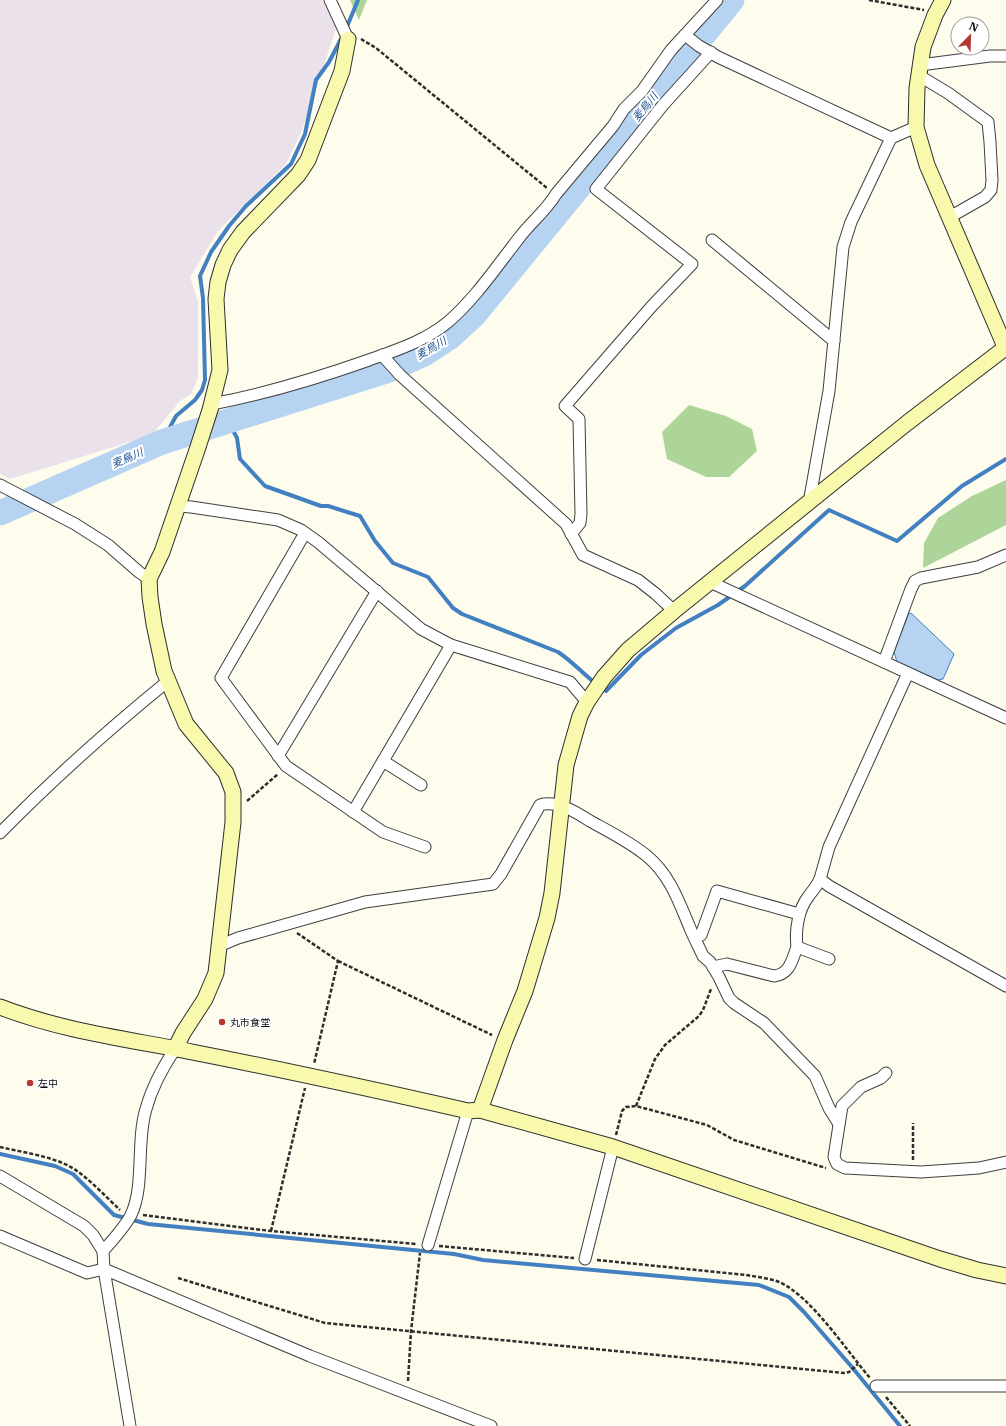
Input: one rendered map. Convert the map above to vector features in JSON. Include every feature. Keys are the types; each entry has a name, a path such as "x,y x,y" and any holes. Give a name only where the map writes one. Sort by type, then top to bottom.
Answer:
{"street":[{"path":"103,1251 123,1228 131,1215 138,1193 140,1147 145,1110 160,1072 205,999 216,973 231,844 233,792 226,773 186,724 164,671 154,624 149,579 162,552 212,404 220,370 216,299 218,282 223,265 230,250 243,232 298,175 308,160 342,71 348,39 330,0"},
{"path":"212,404 250,397 342,369 415,343 448,322 487,280 526,229 551,203 556,194 613,126 624,109 642,91 672,50 717,0"},
{"path":"424,1245 474,1110 505,1040 524,991 547,918 552,893 566,765 580,716 587,702 604,677 628,650 674,611 907,423 1006,349 948,218 927,165 916,127 917,88 923,47 935,15 943,0"},
{"path":"685,35 699,46 891,138"},
{"path":"571,534 580,523 581,514 579,419 565,406 651,307 692,264 596,188 663,105 711,52"},
{"path":"919,70 990,56 1006,56"},
{"path":"919,70 988,122 992,180 991,190 985,197 948,218"},
{"path":"809,503 829,391 843,247 851,222 891,138 916,127"},
{"path":"712,240 834,341"},
{"path":"382,355 400,375 566,524 583,555 638,580 674,611"},
{"path":"0,485 75,524 108,545 138,572 149,579"},
{"path":"178,506 278,520 305,533 318,542 421,629 452,645 570,682 587,702"},
{"path":"305,533 221,678 286,766 383,832 425,847"},
{"path":"884,662 915,581 926,576 978,567 1006,554"},
{"path":"710,582 1006,718"},
{"path":"278,756 377,591"},
{"path":"353,812 452,645"},
{"path":"713,967 727,964 774,976 781,975 789,967 797,948 796,941 799,914 808,898 817,887 829,847 908,673"},
{"path":"0,833 107,731 168,681"},
{"path":"383,761 421,784"},
{"path":"219,946 238,938 365,902 493,884 501,874 540,805 545,803 561,806 583,816 628,842 648,856 661,870 672,884 703,956 710,962 729,998 764,1023 815,1076 829,1108 839,1124"},
{"path":"820,879 829,886 1006,986"},
{"path":"695,938 701,935 717,892 799,914"},
{"path":"797,948 829,959"},
{"path":"0,1008 20,1015 87,1033 309,1075 474,1110 613,1147 940,1259 977,1270 1006,1276"},
{"path":"886,1073 881,1078 861,1087 842,1106 834,1157 837,1164 845,1168 912,1171 959,1170 979,1168 1006,1162"},
{"path":"585,1259 613,1147"},
{"path":"0,1176 84,1226 93,1235 103,1251 104,1269 130,1426"},
{"path":"0,1236 87,1273 104,1269 310,1356 491,1426"},
{"path":"876,1386 1006,1386"}],"path":[{"path":"869,0 926,10 935,15"},
{"path":"348,39 359,38 376,48 556,194"},
{"path":"233,806 246,802 286,766"},
{"path":"292,922 295,932 338,961 505,1040"},
{"path":"271,1231 338,961"},
{"path":"636,1106 655,1059 665,1045 696,1020 703,1010 712,985 719,977"},
{"path":"613,1147 622,1111 626,1107 636,1106 707,1125 734,1140 827,1169 842,1167"},
{"path":"912,1171 913,1123"},
{"path":"0,1147 69,1165 78,1171 121,1210 131,1215 271,1231 585,1259 763,1278 779,1282 804,1299 817,1313 910,1426"},
{"path":"407,1394 411,1331 424,1245"},
{"path":"178,1278 325,1323 844,1373 849,1372 858,1364"}],"shaded area":[{"path":"0,0 322,0 336,29 301,133 286,164 218,231 190,277 198,301 198,378 191,394 180,401 152,435 10,479 0,474"}],"green space":[{"path":"350,0 367,0 359,20"},
{"path":"689,405 726,416 752,429 757,451 729,477 706,477 667,459 662,432"},
{"path":"1006,480 1006,525 923,568 924,543 938,518 972,496"}],"water":[{"path":"909,613 912,614 954,654 943,679 938,680 897,662 894,652"}],"waterway":[{"path":"346,29 358,0"},
{"name":"麦鳥川","path":"0,513 162,442 386,371 424,354 450,337 474,315 732,0"},
{"path":"162,442 176,416 195,400 202,390 205,380 203,298 200,276 211,252 229,226 246,206 291,164 305,134 316,80 329,62 342,37"},
{"path":"228,421 237,438 240,459 265,486 321,506 328,506 360,516 375,541 393,563 428,577 453,608 462,614 558,652 595,683"},
{"path":"601,687 606,691 641,655 676,628 718,605 745,586 829,510 897,541 962,486 1006,459"},
{"path":"0,1154 55,1166 73,1174 114,1215 148,1224 454,1254 483,1260 759,1285 789,1297 851,1366 900,1426"}],"place":[{"name":"丸市食堂","path":"222,1022"},
{"name":"左中","path":"30,1083"}]}
